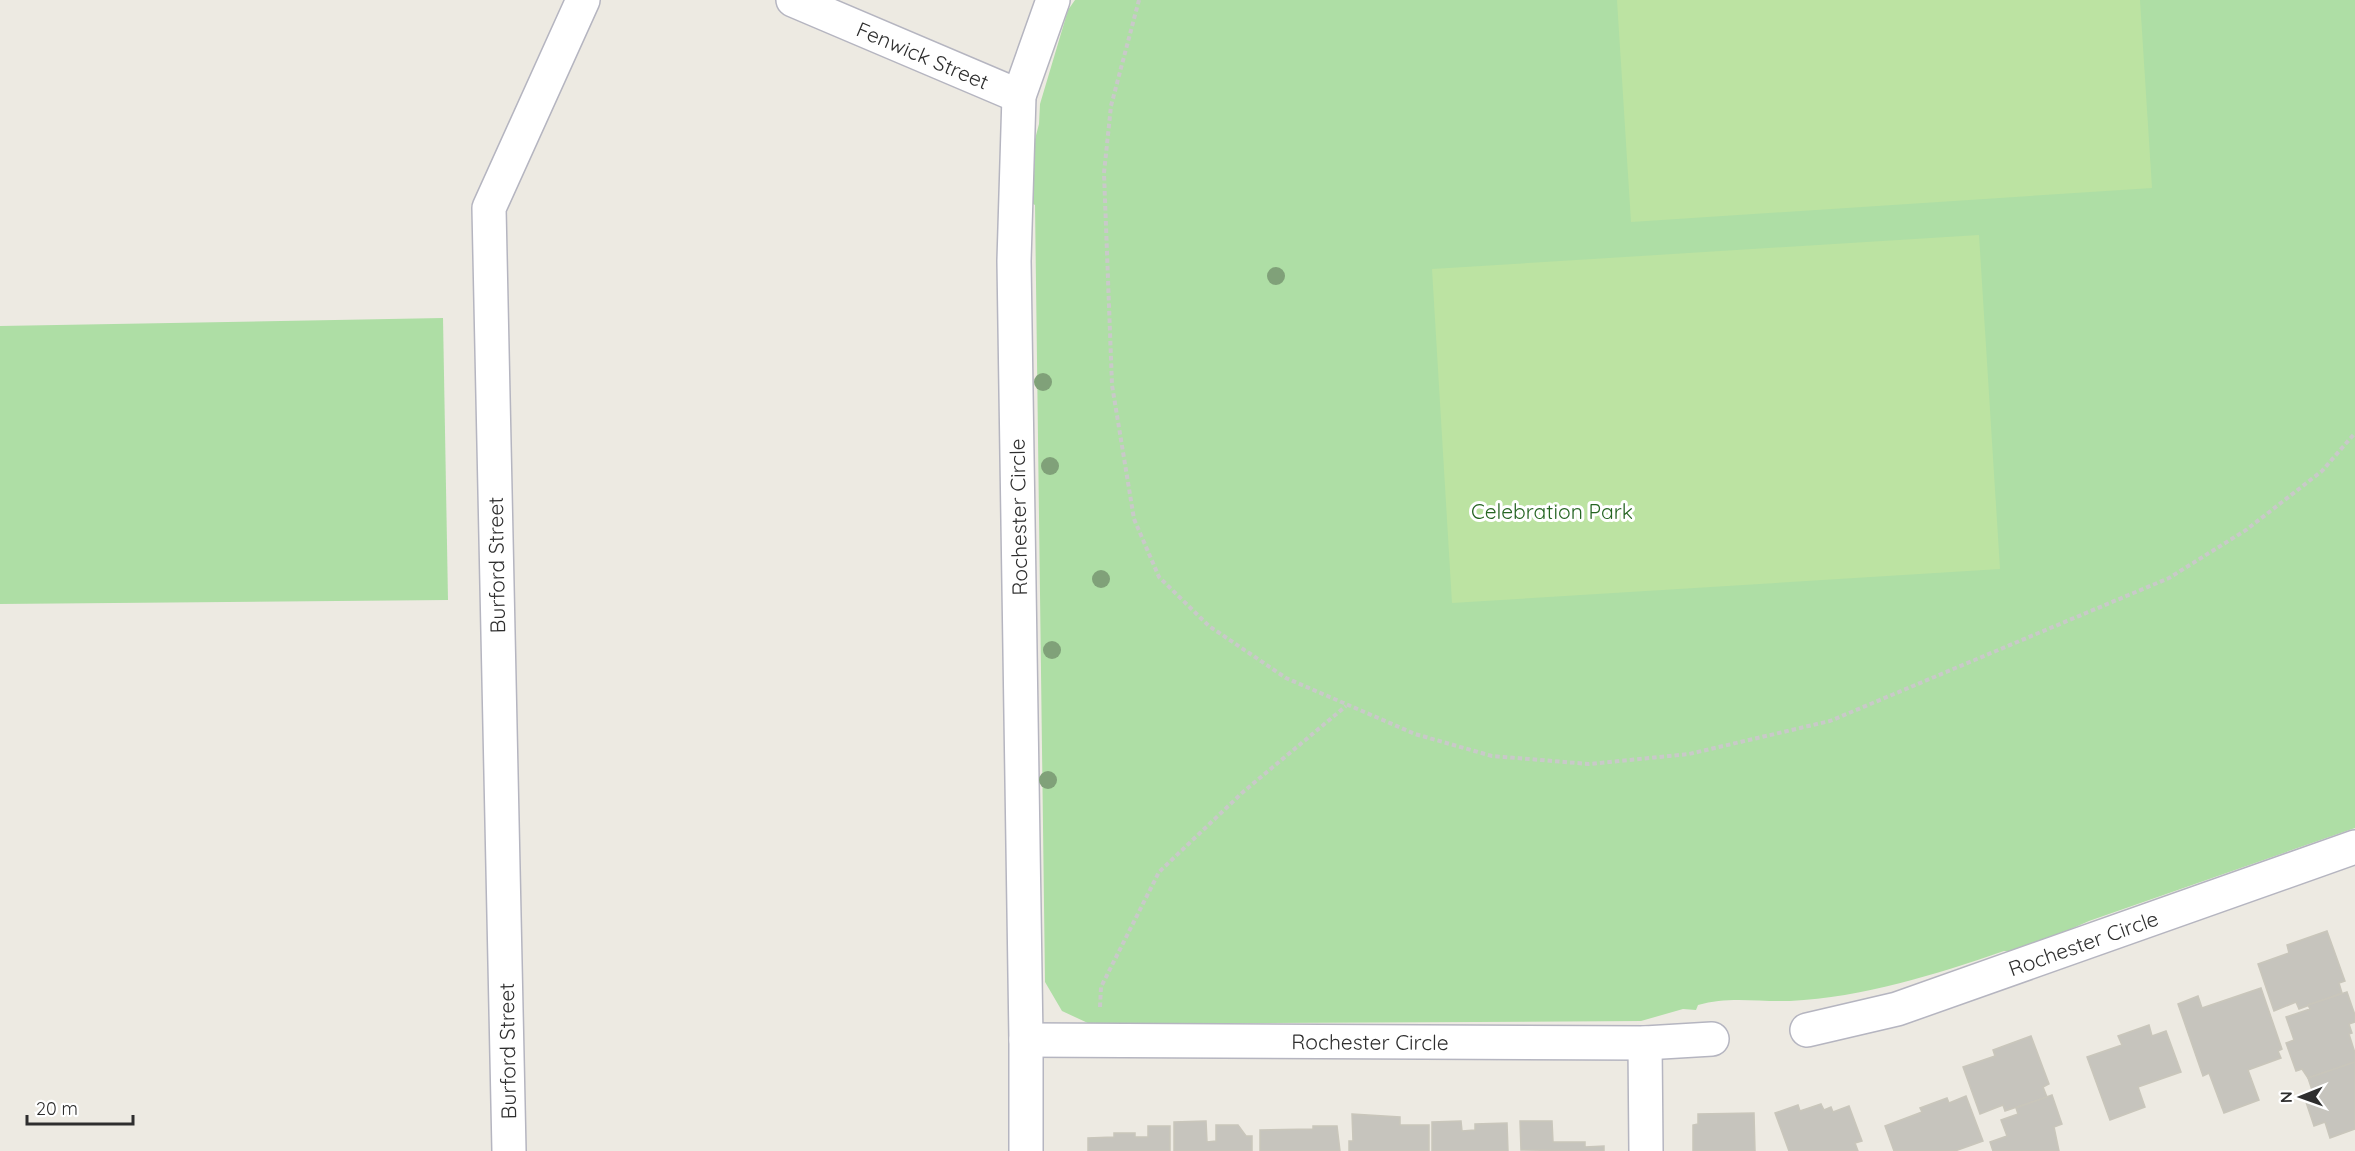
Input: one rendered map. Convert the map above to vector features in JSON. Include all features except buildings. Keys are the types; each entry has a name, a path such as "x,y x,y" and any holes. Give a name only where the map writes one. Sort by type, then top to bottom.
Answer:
{"street":[{"name":"Burford Street","path":"509,1151 489,208 583,0"},
{"name":"Fenwick Street","path":"793,0 1019,96"},
{"name":"Rochester Circle","path":"1026,1151 1014,261 1019,96 1053,0"},
{"name":"Rochester Circle","path":"1807,1030 1897,1009 2355,847"},
{"name":"Rochester Circle","path":"1026,1040 1645,1043 1712,1039"},
{"path":"1645,1043 1646,1151"}],"path":[{"path":"1139,0 1111,106 1104,173 1112,385 1134,519 1159,577 1209,626 1286,678 1415,734 1492,756 1589,764 1689,754 1830,721 2169,578 2246,530 2322,471 2355,433"},
{"path":"1100,1041 1101,987 1159,872 1243,792 1346,706"}],"green space":[{"name":"Celebration Park","path":"1075,0 2355,0 2355,828 2089,921 2019,952 2004,951 1898,984 1818,999 1710,1002 1698,1005 1696,1010 1683,1009 1641,1021 1090,1024 1062,1011 1045,982 1035,205 1020,196 1039,124 1040,104 1068,10"},
{"path":"1617,0 2140,0 2152,188 1631,222"},
{"path":"1979,235 2000,569 1452,603 1432,269"},
{"path":"443,318 448,600 0,604 0,326"}]}
